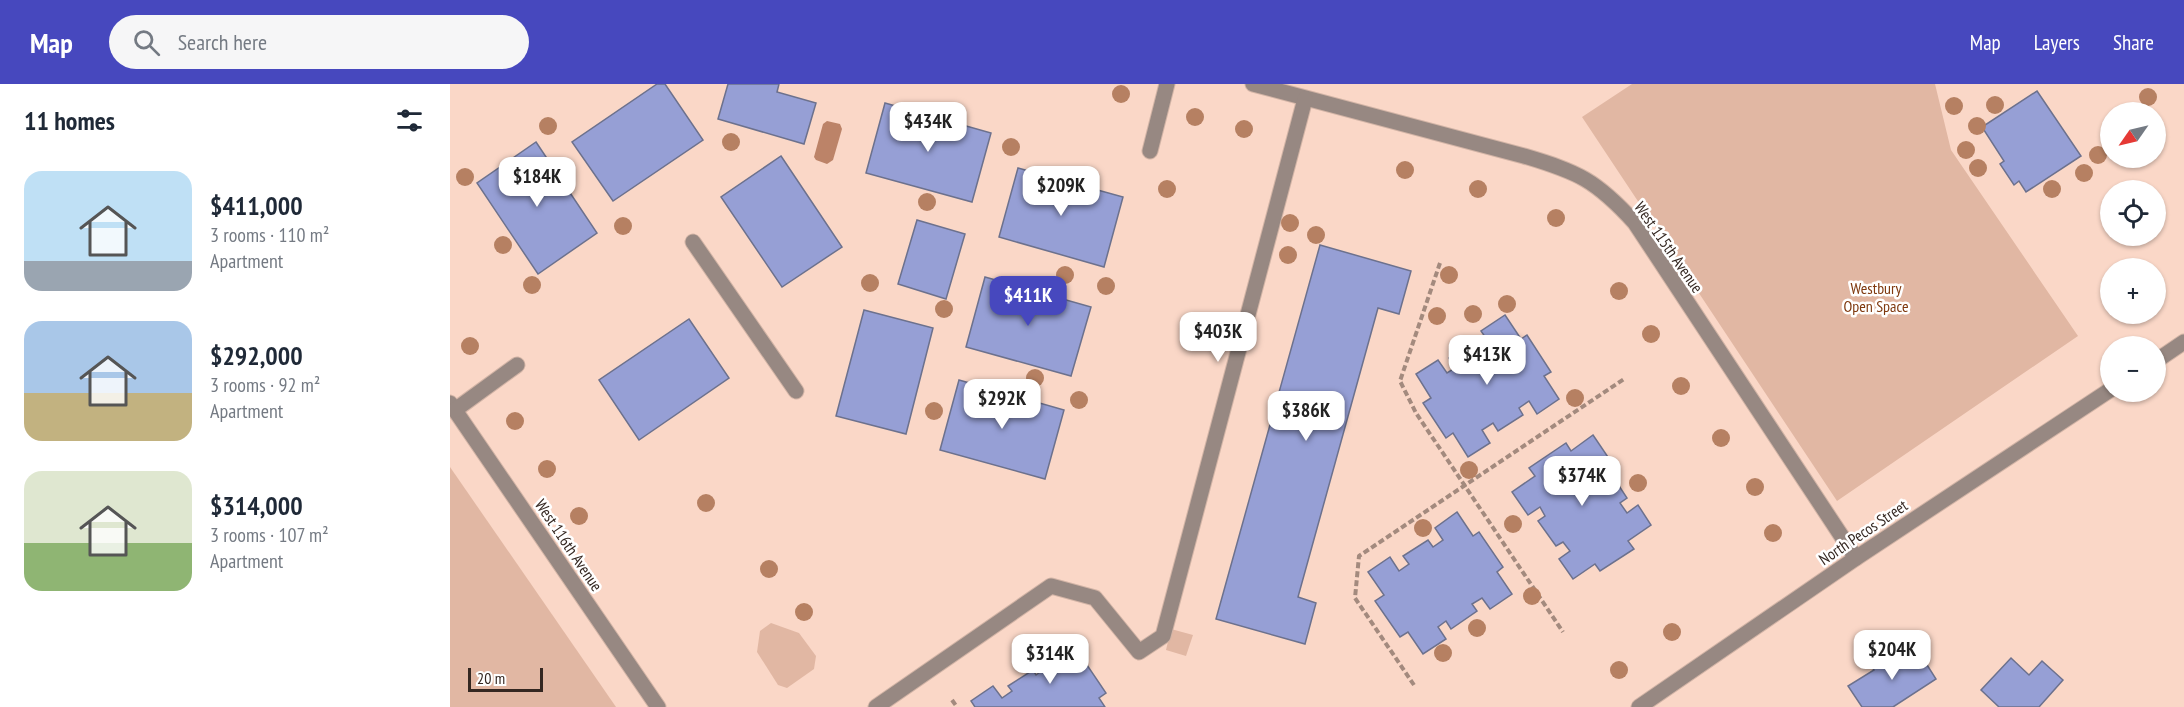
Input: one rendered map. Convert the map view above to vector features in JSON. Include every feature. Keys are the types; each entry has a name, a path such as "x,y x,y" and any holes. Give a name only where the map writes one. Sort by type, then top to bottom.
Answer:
{"street":[{"path":"1150,151 1167,84"},
{"name":"West 115th Avenue","path":"1253,84 1524,156 1567,169 1598,186 1635,223 1856,558"},
{"path":"876,707 1051,586 1095,598 1139,652 1163,636 1305,99"},
{"path":"693,242 796,391"},
{"path":"2166,354 2184,342"},
{"path":"452,407 517,365"},
{"name":"North Pecos Street","path":"1639,707 1856,558 2100,397"},
{"name":"West 116th Avenue","path":"452,407 658,707"}],"path":[{"path":"1440,263 1400,381 1416,413 1563,632"},
{"path":"1414,685 1354,598 1359,556 1624,379"},
{"path":"952,700 957,707"}],"green space":[{"name":"Westbury Open Space","path":"1632,84 1935,84 1951,150 2078,336 1837,501 1582,117"},
{"path":"450,467 616,707 450,707"},
{"path":"771,623 799,633 816,656 814,669 787,688 778,685 757,652 760,631"},
{"path":"1171,629 1193,635 1186,656 1166,650"}],"shaded area":[{"path":"827,121 840,124 842,129 833,160 827,164 814,157 823,124"}],"building":[{"path":"657,84 665,84 703,140 613,201 572,142"},
{"path":"728,84 779,84 777,92 816,103 804,144 718,119"},
{"path":"2037,91 2081,156 2026,192 2019,181 2014,185 2000,164 2004,161 1982,127"},
{"path":"885,103 991,133 972,202 866,173"},
{"path":"536,142 597,233 538,274 477,183"},
{"path":"781,156 842,247 782,287 721,197"},
{"path":"1018,168 1123,197 1104,267 999,237"},
{"path":"917,220 965,234 946,299 898,284"},
{"path":"1320,245 1411,271 1399,314 1378,308 1298,597 1316,603 1305,644 1216,619"},
{"path":"985,277 1091,307 1071,376 966,347"},
{"path":"864,310 933,328 906,434 836,416"},
{"path":"1505,315 1521,339 1527,335 1551,372 1544,376 1559,399 1537,414 1529,401 1519,408 1523,415 1498,431 1493,423 1482,430 1490,443 1468,457 1453,433 1446,438 1423,403 1431,398 1416,374 1438,360 1447,373 1455,368 1449,358 1476,341 1481,349 1490,344 1481,331"},
{"path":"689,319 729,378 639,440 599,380"},
{"path":"959,380 1064,410 1045,479 940,450"},
{"path":"1593,435 1610,460 1598,469 1603,476 1610,472 1627,498 1620,503 1627,513 1638,505 1651,525 1628,541 1634,549 1600,571 1595,564 1573,579 1559,559 1570,551 1563,542 1556,546 1538,521 1545,516 1540,507 1528,515 1512,492 1535,476 1529,468 1566,443 1571,451"},
{"path":"1457,512 1473,536 1479,532 1503,567 1497,572 1512,594 1490,609 1482,598 1472,604 1477,611 1451,629 1446,621 1438,627 1446,639 1423,654 1408,632 1400,637 1375,601 1384,595 1368,572 1390,557 1399,571 1409,564 1403,556 1428,540 1433,547 1443,540 1435,528"},
{"path":"1059,638 1077,663 1083,659 1106,693 1099,698 1105,707 975,707 971,701 993,686 1002,698 1012,691 1008,686 1033,670 1036,675 1047,667 1037,653"},
{"path":"1917,649 1936,679 1893,707 1862,707 1848,686 1874,670 1870,664 1884,655 1891,665"},
{"path":"2011,658 2029,675 2042,661 2063,680 2039,707 1999,707 1981,690"}]}
